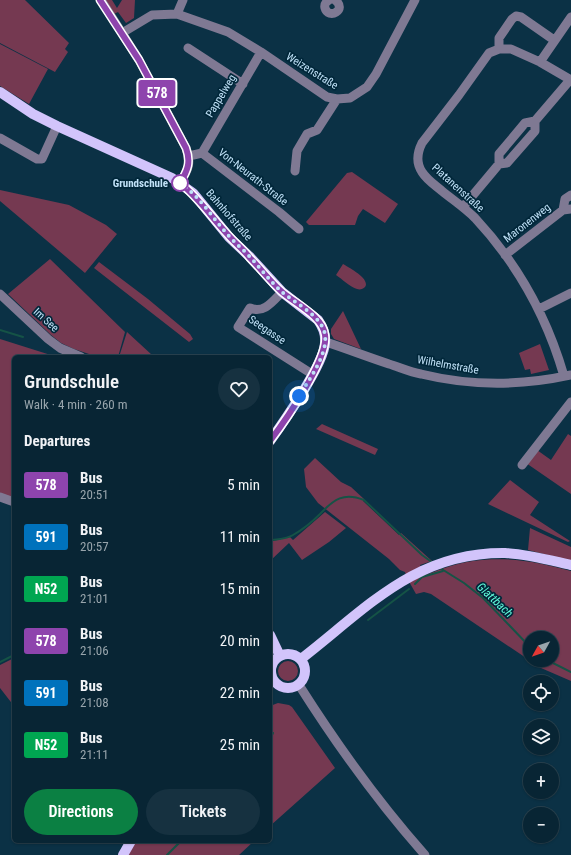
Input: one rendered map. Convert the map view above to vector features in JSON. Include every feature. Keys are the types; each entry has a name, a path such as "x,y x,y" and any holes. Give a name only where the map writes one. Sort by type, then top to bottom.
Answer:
{"main road":[{"name":"Bahnhofstraße","path":"0,92 33,114 180,183 193,193 229,237 249,256 282,292 318,320 324,330 326,342"},
{"path":"273,430 312,374 326,342"},
{"path":"301,660 394,586 413,574 436,565 472,556 506,554 536,557 571,565"},
{"path":"272,639 280,656"},
{"path":"272,664 275,659 280,656 290,654 301,660 306,671 304,679 299,685 293,688 285,689 272,682"},
{"path":"123,855 130,843"}],"street":[{"path":"100,0 139,60 182,138 189,156 189,166 180,183"},
{"path":"177,14 183,0"},
{"name":"Weizenstraße","path":"122,33 152,15 177,14 228,32 261,52 327,97 337,100 350,98 367,87 376,74 415,0"},
{"path":"499,164 498,154 525,123 535,121 569,76 511,49 499,49 499,38 512,19 516,16 521,17 554,40"},
{"path":"540,62 571,17"},
{"path":"188,48 243,84"},
{"name":"Platanenstraße","path":"499,49 488,53 459,95 422,143 418,153 418,164 426,177 463,207 485,230 505,255 525,284 539,309 567,376"},
{"name":"Pappelweg","path":"202,153 261,52"},
{"path":"295,171 297,151 307,134 317,130 337,100"},
{"path":"463,207 499,164 507,163 536,131 535,121"},
{"path":"0,138 37,159 42,159 57,126"},
{"name":"Von-Neurath-Straße","path":"189,156 202,153 299,229"},
{"name":"Maronenweg","path":"505,255 567,209 565,200 571,195"},
{"name":"Seegasse","path":"282,292 263,309 254,310 250,308 238,327 312,374"},
{"path":"539,309 571,293"},
{"name":"Im See","path":"0,294 54,344 76,355"},
{"name":"Wilhelmstraße","path":"326,342 420,374 452,380 514,384 567,376"},
{"path":"522,465 571,402"},
{"path":"0,497 12,501"},
{"path":"299,685 338,745 365,782 425,855"}],"shaded area":[{"path":"0,0 25,0 69,43 65,49 68,52 55,72 0,43"},
{"path":"105,0 112,0 117,8 122,0 135,0 134,18 126,23 118,12 114,14"},
{"path":"0,44 48,69 29,104 0,86"},
{"path":"352,172 398,204 385,223 363,209 358,216 355,225 309,225 306,222 347,173"},
{"path":"0,190 69,205 106,225 117,234 85,273 0,201"},
{"path":"50,259 125,332 119,355 92,355 61,343 8,294"},
{"path":"99,262 148,299 190,334 193,339 189,342 94,268"},
{"path":"343,264 354,270 365,280 365,287 362,289 354,288 336,275"},
{"path":"343,311 361,349 334,339 331,334 331,329"},
{"path":"127,332 152,355 120,355"},
{"path":"0,339 51,355 12,355 12,499 0,495"},
{"path":"540,344 549,370 531,374 530,369 525,370 519,353"},
{"path":"322,424 378,449 375,455 316,429"},
{"path":"568,434 571,436 571,494 526,463 537,450 551,460"},
{"path":"315,458 341,482 351,487 364,499 363,501 399,535 401,533 432,561 420,565 426,575 461,563 498,559 535,563 571,571 571,681 540,667 559,667 559,631 523,631 523,656 431,594 424,592 416,594 405,572 400,570 389,559 318,503 306,487 304,469"},
{"path":"510,480 539,502 530,515 570,541 568,542 488,504"},
{"path":"325,512 346,528 329,542 302,560 289,543 272,559 273,541 290,537 293,540"},
{"path":"530,528 571,547 571,561 528,550"},
{"path":"12,659 12,703 0,688 0,665"},
{"path":"288,661 295,664 298,671 295,678 288,681 281,678 278,671 281,664"},
{"path":"278,703 292,707 335,768 272,824 272,705"},
{"path":"134,843 252,843 239,855 128,855"}],"waterway":[{"path":"0,330 23,337"},
{"path":"272,540 282,539 293,535 311,522 330,504 340,498 351,497 364,500 422,555 433,563"},
{"name":"Glattbach","path":"440,568 464,583 483,598 523,640"},
{"path":"415,584 422,577 443,571"},
{"path":"368,620 409,589"},
{"path":"0,662 12,656"},
{"name":"Glattbach","path":"559,666 571,672"},
{"path":"167,855 179,843"}],"bus line":[{"name":"578","path":"100,0 139,60 182,138 189,156 189,166 180,183 193,193 229,237 249,256 268,278 282,292 318,320 324,330 326,342 320,359 286,418 272,438"}],"place":[{"name":"Grundschule","path":"180,183"}],"route":[{"path":"180,183 193,193 229,237 249,256 282,292 312,315 322,325 326,342 325,347 320,359 299,396"}]}
